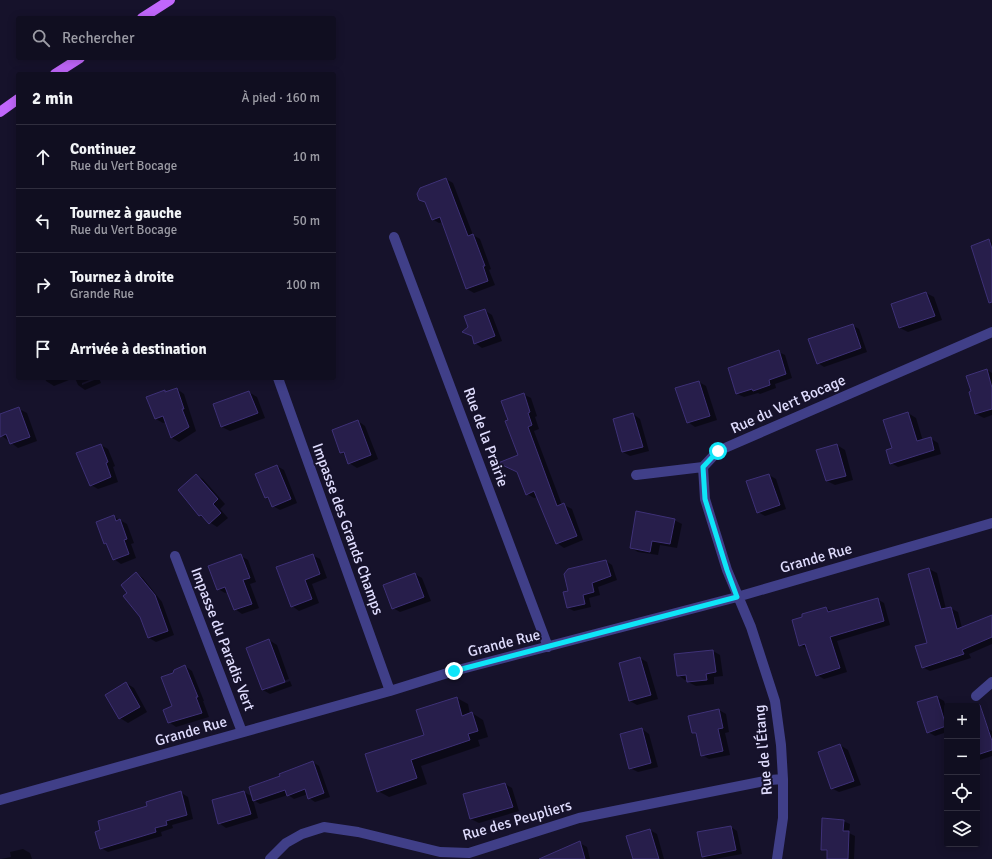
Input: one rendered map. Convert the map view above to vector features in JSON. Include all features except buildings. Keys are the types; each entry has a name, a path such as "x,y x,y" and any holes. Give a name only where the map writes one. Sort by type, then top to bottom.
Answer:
{"main road":[{"path":"145,16 170,0"},
{"path":"58,72 77,60"},
{"path":"0,112 16,101"}],"street":[{"name":"Rue de la Prairie","path":"394,237 548,647"},
{"name":"Rue du Vert Bocage","path":"703,467 718,451 992,332"},
{"name":"Impasse des Grands Champs","path":"279,380 390,691"},
{"path":"636,475 703,467 705,499 737,597"},
{"name":"Grande Rue","path":"0,800 390,691 454,671 737,597 992,523"},
{"name":"Impasse du Paradis Vert","path":"175,556 242,732"},
{"name":"Rue de l'Étang","path":"737,597 751,627 775,701 781,745 783,779 783,818 777,859"},
{"path":"976,696 992,682"},
{"name":"Rue des Peupliers","path":"270,859 286,842 302,834 324,827 358,832 440,852 469,853 579,818 770,780 783,779"}],"route":[{"path":"454,671 737,597 705,499 703,467 718,451"}]}
